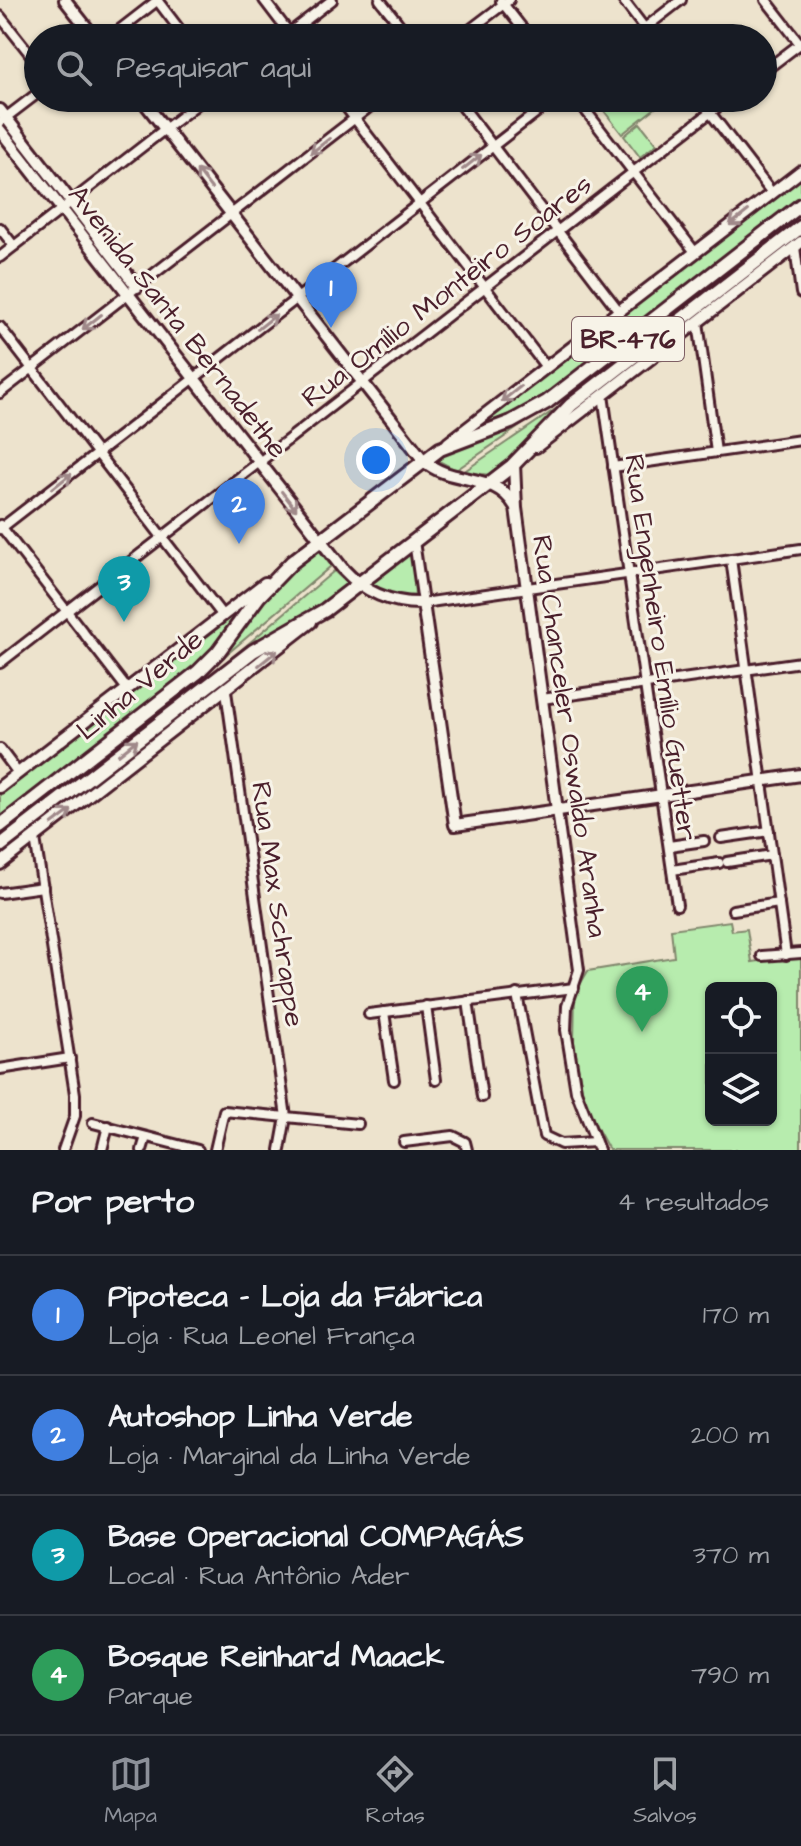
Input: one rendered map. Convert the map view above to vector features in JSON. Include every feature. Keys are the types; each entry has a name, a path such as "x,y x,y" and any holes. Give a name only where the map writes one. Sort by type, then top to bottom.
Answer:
{"highway":[{"name":"Linha Verde","path":"0,826 198,672 218,652 259,596 292,562 440,449 511,422 547,402 801,205"},
{"name":"Linha Verde","path":"0,846 253,651 325,610 512,466 571,405 801,227"}],"main road":[{"path":"65,0 84,24"},
{"path":"152,112 424,461 450,476 488,482 503,490 516,508"},
{"name":"Avenida Santa Bernadethe","path":"2,117 66,206 133,291 194,379 320,541 358,584"},
{"name":"Avenida Santa Bernadethe","path":"0,130 66,206"},
{"path":"440,449 801,171"},
{"path":"512,466 798,244"},
{"name":"Rua Chanceler Oswaldo Aranha","path":"512,466 557,810"},
{"path":"0,787 292,562"},
{"path":"358,584 393,600 423,603 455,825 801,775"},
{"path":"0,864 226,691 325,610"}],"street":[{"path":"127,24 158,0 176,24"},
{"path":"264,0 280,24"},
{"path":"303,24 332,0"},
{"path":"380,0 399,24"},
{"path":"623,0 642,24"},
{"path":"650,24 681,0"},
{"path":"766,0 801,44 777,62"},
{"path":"476,24 505,1 521,24"},
{"path":"0,16 24,46"},
{"path":"2,117 24,102"},
{"path":"0,257 187,112"},
{"path":"350,112 546,367"},
{"path":"0,393 364,112"},
{"path":"467,112 619,311"},
{"path":"127,689 1,527 537,112"},
{"path":"587,112 695,252"},
{"path":"710,113 772,193"},
{"name":"Rua Omílio Monteiro Soares","path":"0,663 710,113"},
{"path":"0,228 14,246"},
{"path":"798,244 801,293"},
{"path":"698,322 716,452"},
{"path":"0,327 223,616"},
{"name":"Rua Engenheiro Emílio Guetter","path":"603,395 677,905"},
{"path":"613,467 801,440"},
{"path":"414,540 423,603 801,549"},
{"path":"731,559 786,955"},
{"path":"542,699 801,662"},
{"name":"Rua Max Schrappe","path":"226,691 286,1121"},
{"path":"0,749 18,773"},
{"name":"Rua Chanceler Oswaldo Aranha","path":"557,810 579,970 566,1013 567,1040 578,1101 597,1146"},
{"path":"721,838 769,831"},
{"path":"35,838 70,1058 75,1116 63,1150"},
{"path":"669,846 704,841"},
{"path":"672,870 772,855"},
{"path":"0,893 43,887"},
{"path":"733,910 779,903"},
{"path":"762,956 801,953"},
{"path":"369,1014 574,988"},
{"path":"517,994 544,1136 561,1144 597,1146"},
{"path":"468,1001 482,1097"},
{"path":"426,1006 436,1080"},
{"path":"384,1012 394,1080"},
{"path":"0,1069 70,1058"},
{"path":"215,1150 224,1111 286,1121 358,1124"},
{"path":"280,1150 286,1121"},
{"path":"93,1123 193,1150"},
{"path":"102,1150 108,1126"},
{"path":"404,1142 453,1136 465,1142 467,1150"},
{"path":"142,1150 149,1138"},
{"path":"149,1138 149,1150"}],"green space":[{"path":"605,112 650,112 622,134"},
{"path":"640,123 657,144 640,157 624,136"},
{"path":"801,174 801,200 539,401 470,431"},
{"path":"557,401 456,470 435,459 444,453"},
{"path":"560,406 512,458 491,475 463,472"},
{"path":"318,549 331,566 200,677 273,587"},
{"path":"409,551 413,554 415,598 392,594 369,584"},
{"path":"334,571 349,585 203,682"},
{"path":"253,599 227,632 168,691 0,819 0,794"},
{"path":"283,639 0,858 0,851 254,655"},
{"path":"730,921 732,931 747,929 752,962 801,955 801,1150 609,1150 585,1106 574,1043 575,993 588,971 674,957 671,929"}],"place":[{"name":"Pipoteca - Loja da Fábrica","path":"331,328"},
{"name":"Autoshop Linha Verde","path":"239,544"},
{"name":"Base Operacional COMPAGÁS","path":"124,622"},
{"name":"Bosque Reinhard Maack","path":"642,1032"}]}
